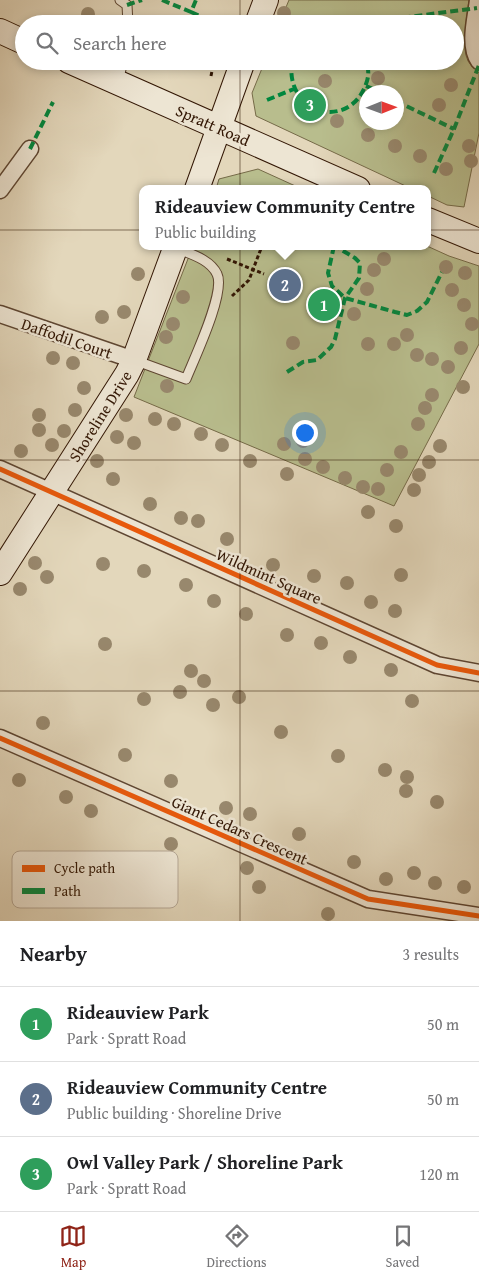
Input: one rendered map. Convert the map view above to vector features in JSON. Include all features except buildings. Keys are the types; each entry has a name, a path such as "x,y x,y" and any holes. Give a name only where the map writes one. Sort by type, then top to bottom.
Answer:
{"street":[{"path":"260,15 266,0"},
{"path":"478,0 474,36 476,57 479,61"},
{"path":"0,31 15,38"},
{"path":"198,185 240,70"},
{"name":"Spratt Road","path":"121,72 219,127 349,185"},
{"path":"0,190 30,150"},
{"path":"431,221 479,241"},
{"name":"Shoreline Drive","path":"0,573 127,374 175,250"},
{"name":"Daffodil Court","path":"0,314 134,360"},
{"name":"Wildmint Square","path":"0,469 438,664 479,673"},
{"name":"Giant Cedars Crescent","path":"0,738 368,899 479,916"}],"lane":[{"path":"120,0 127,6 128,15"},
{"path":"134,360 186,379 219,292 217,274 205,262 182,250"}],"path":[{"path":"211,76 212,70"},
{"path":"232,296 249,280 260,250"},
{"path":"227,259 264,274"},
{"path":"324,295 332,296 339,293"}],"green space":[{"path":"289,0 469,0 465,48 468,61 479,73 479,133 464,207 447,205 431,197 431,185 403,185 256,116 252,93 261,70 464,70 464,15 283,15"},
{"path":"258,169 293,185 217,185 219,179"},
{"path":"431,248 479,266 479,344 394,506 134,397 191,250 431,250"}],"marked path":[{"path":"127,5 142,0"},
{"path":"162,0 191,12 196,0"},
{"path":"424,15 477,8"},
{"path":"191,12 198,15"},
{"path":"434,173 454,129 479,65"},
{"path":"292,70 292,79 298,94 307,104 320,110 333,112 346,108 358,99 366,84 368,70"},
{"path":"267,100 294,89"},
{"path":"30,149 53,102"},
{"path":"404,105 454,129"},
{"path":"333,250 328,273 332,286 345,298 407,315 417,311 427,302 442,272"},
{"path":"287,372 303,362 317,360 331,347 335,339 345,298 359,278 360,263 342,250"}],"cycle path":[{"path":"0,469 437,665 479,673"},
{"path":"0,738 368,899 479,916"}],"place":[{"name":"Owl Valley Park / Shoreline Park","path":"310,105"},
{"name":"Rideauview Community Centre","path":"285,285"},
{"name":"Rideauview Park","path":"324,305"}]}
